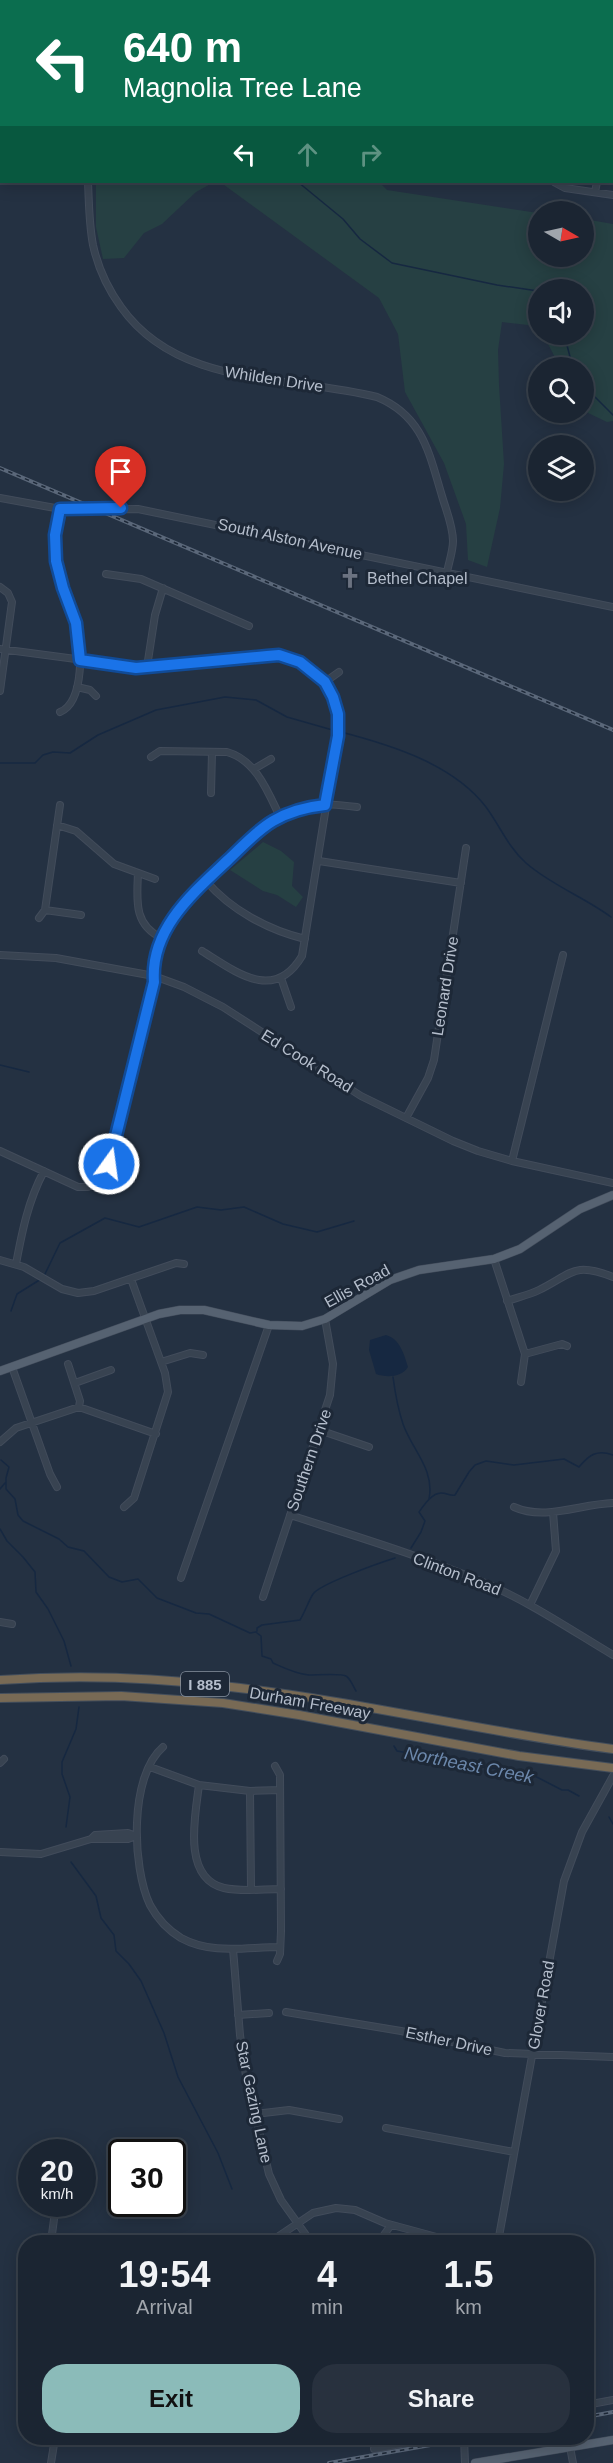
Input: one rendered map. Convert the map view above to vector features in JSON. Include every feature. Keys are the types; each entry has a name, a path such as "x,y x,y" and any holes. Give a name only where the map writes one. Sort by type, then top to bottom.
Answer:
{"highway":[{"name":"Durham Freeway","path":"0,1680 122,1678 216,1685 613,1749"},
{"name":"Durham Freeway","path":"0,1698 121,1696 223,1703 508,1754 613,1768"}],"main road":[{"name":"Ellis Road","path":"0,1371 147,1318 180,1310 204,1310 269,1325 302,1326 325,1319 390,1280 419,1270 494,1259 520,1249 580,1209 613,1195"},
{"path":"594,2443 613,2440"},
{"path":"475,2463 582,2445"}],"street":[{"name":"Whilden Drive","path":"88,183 92,238 102,273 124,311 152,339 180,357 211,368 377,397 396,406 413,422 427,449 452,529 453,546 447,572"},
{"path":"556,183 565,188 613,195"},
{"path":"595,192 597,183"},
{"name":"South Alston Avenue","path":"0,498 60,509 138,509 613,607"},
{"path":"60,509 55,535 56,561 76,623 80,660 73,702 60,712"},
{"path":"106,574 141,579 249,626"},
{"path":"0,587 8,593 12,602 3,649 0,691"},
{"path":"147,668 155,615 163,588"},
{"path":"3,649 147,668 279,655 300,662 325,682 336,706 339,726 302,956 297,965 281,978 258,981 202,951"},
{"path":"325,682 339,672"},
{"path":"77,687 90,690 96,696"},
{"path":"151,757 160,751 237,755 254,769 280,817"},
{"path":"211,793 212,752"},
{"path":"254,769 271,759"},
{"path":"39,918 45,910 60,804"},
{"path":"109,1164 154,982 153,976 162,938 171,919 206,881 252,837 280,817 306,807 325,805 357,807"},
{"path":"57,825 76,831 114,864 155,879"},
{"name":"Leonard Drive","path":"406,1118 428,1078 434,1060 466,848"},
{"path":"319,861 461,883"},
{"path":"138,873 136,904 139,915 149,931 162,938"},
{"path":"206,881 228,904 273,928 305,939"},
{"path":"45,910 81,915"},
{"name":"Ed Cook Road","path":"0,955 56,958 153,976 195,992 223,1007 361,1096 467,1148 512,1161 613,1183"},
{"path":"512,1161 563,955"},
{"path":"281,978 291,1007"},
{"path":"0,1151 78,1187 88,1187 105,1171"},
{"path":"16,1264 22,1227 36,1186 44,1171"},
{"path":"494,1259 525,1354 521,1382"},
{"path":"0,1260 16,1264 62,1289 78,1293 131,1279 176,1263 184,1264"},
{"path":"507,1301 538,1290 572,1271 590,1269 613,1277"},
{"path":"124,1507 134,1498 168,1392 147,1318 131,1279"},
{"name":"Southern Drive","path":"263,1597 330,1395 333,1372 332,1350 325,1319"},
{"path":"181,1578 269,1325"},
{"path":"525,1354 562,1344 567,1346"},
{"path":"161,1362 190,1353 203,1355"},
{"path":"68,1364 81,1401 79,1407"},
{"path":"12,1367 50,1474 57,1487"},
{"path":"75,1383 111,1370"},
{"path":"0,1442 8,1432 32,1421 79,1407 156,1434"},
{"path":"319,1430 369,1447"},
{"path":"514,1507 528,1512 553,1512 613,1503"},
{"path":"530,1605 555,1555 557,1540 553,1512"},
{"name":"Clinton Road","path":"290,1515 469,1576 530,1605 613,1655"},
{"path":"0,1622 12,1624"},
{"path":"163,1747 156,1753 150,1767 140,1802 136,1836 146,1894 159,1919 172,1932 190,1942 208,1948 280,1947"},
{"path":"150,1767 199,1785 250,1791 280,1790"},
{"path":"275,1767 280,1775 281,1889 280,1947 277,1961"},
{"name":"Glover Road","path":"499,2235 564,1881 582,1832 613,1776"},
{"path":"199,1785 195,1860 207,1879 222,1888 281,1889"},
{"path":"250,1791 251,1889"},
{"path":"0,1852 41,1854 91,1839 128,1839 136,1836"},
{"name":"Star Gazing Lane","path":"233,1949 246,2076 269,2174 281,2200 306,2235"},
{"name":"Esther Drive","path":"286,2012 401,2031 505,2053 613,2057"},
{"path":"238,2015 269,2013"},
{"path":"255,2114 289,2110 339,2118"},
{"path":"386,2128 514,2152"},
{"path":"280,2235 313,2213 336,2208 355,2210 391,2225 429,2235"},
{"path":"52,2235 54,2217"},
{"path":"384,2235 391,2225"},
{"path":"594,2404 613,2400"},
{"path":"51,2463 53,2445"},
{"path":"374,2449 395,2445"},
{"path":"464,2445 465,2463"},
{"path":"570,2447 573,2463"}],"green space":[{"path":"96,183 212,183 196,192 162,224 144,233 124,258 103,259 96,227"},
{"path":"221,183 380,183 387,190 528,211 528,267 594,267 594,221 613,224 613,421 607,422 594,416 594,357 555,357 549,345 594,345 594,279 528,279 528,325 502,322 498,350 504,464 500,508 487,567 468,560 466,524 444,463 405,392 398,334 379,298"},
{"path":"263,842 281,851 294,862 292,886 303,897 296,907 277,895 263,891 230,870"}],"water":[{"path":"386,1335 398,1343 408,1367 402,1373 394,1376 376,1374 369,1350 370,1340"}],"waterway":[{"path":"299,183 343,219 360,239 392,263 528,290"},
{"path":"567,345 570,357"},
{"path":"594,396 613,415"},
{"path":"0,763 35,763 43,755 53,752 70,753 98,735 156,710 225,697 256,700 287,717 336,731"},
{"path":"341,732 420,758 456,779 486,807 509,843 526,863 546,878 611,917"},
{"path":"0,1065 29,1072"},
{"path":"44,1276 60,1243 105,1218 139,1227 197,1207 221,1210 244,1207 283,1224 317,1232 354,1221"},
{"path":"11,1311 17,1294 41,1279"},
{"path":"393,1377 403,1424 429,1478 429,1499"},
{"path":"411,1548 425,1521 419,1512 423,1506 431,1497 438,1494 455,1495 475,1465 486,1461 514,1465 564,1459 579,1467 594,1454 613,1455"},
{"name":"Northeast Creek","path":"1,1460 9,1467 6,1489 15,1499 18,1515 23,1521 59,1539 68,1547 84,1551 109,1577 122,1582 138,1579 157,1598 196,1613 209,1614 250,1633 256,1632"},
{"name":"Northeast Creek","path":"0,1489 5,1483"},
{"path":"0,1529 7,1541 35,1572 36,1592 48,1609 64,1641 71,1666"},
{"path":"257,1631 257,1628 262,1625 300,1620 313,1594 318,1590 351,1574 395,1558"},
{"name":"Northeast Creek","path":"257,1633 261,1636 262,1656 271,1659 273,1663 309,1675 346,1676 356,1691"},
{"path":"66,1827 70,1797 62,1774 62,1762 76,1729 79,1707"},
{"name":"Northeast Creek","path":"394,1746 397,1751 461,1762 465,1765 527,1772 579,1796"},
{"name":"Northeast Creek","path":"609,1817 613,1824"},
{"path":"71,1862 96,1896 101,1918 114,1935 116,1951 141,1981 164,2033 178,2077 218,2153 232,2189"}],"railway":[{"path":"0,468 613,730"},
{"path":"594,2416 613,2412"},
{"path":"329,2463 431,2445"}],"place":[{"name":"Bethel Chapel","path":"350,578"}],"route":[{"path":"109,1164 154,982 153,976 158,953 171,919 189,897 271,822 306,807 325,805 339,726 338,714 330,689 310,667 291,658 279,655 256,656 147,668 80,660 80,642 76,623 56,561 55,535 60,509 121,508"}]}
